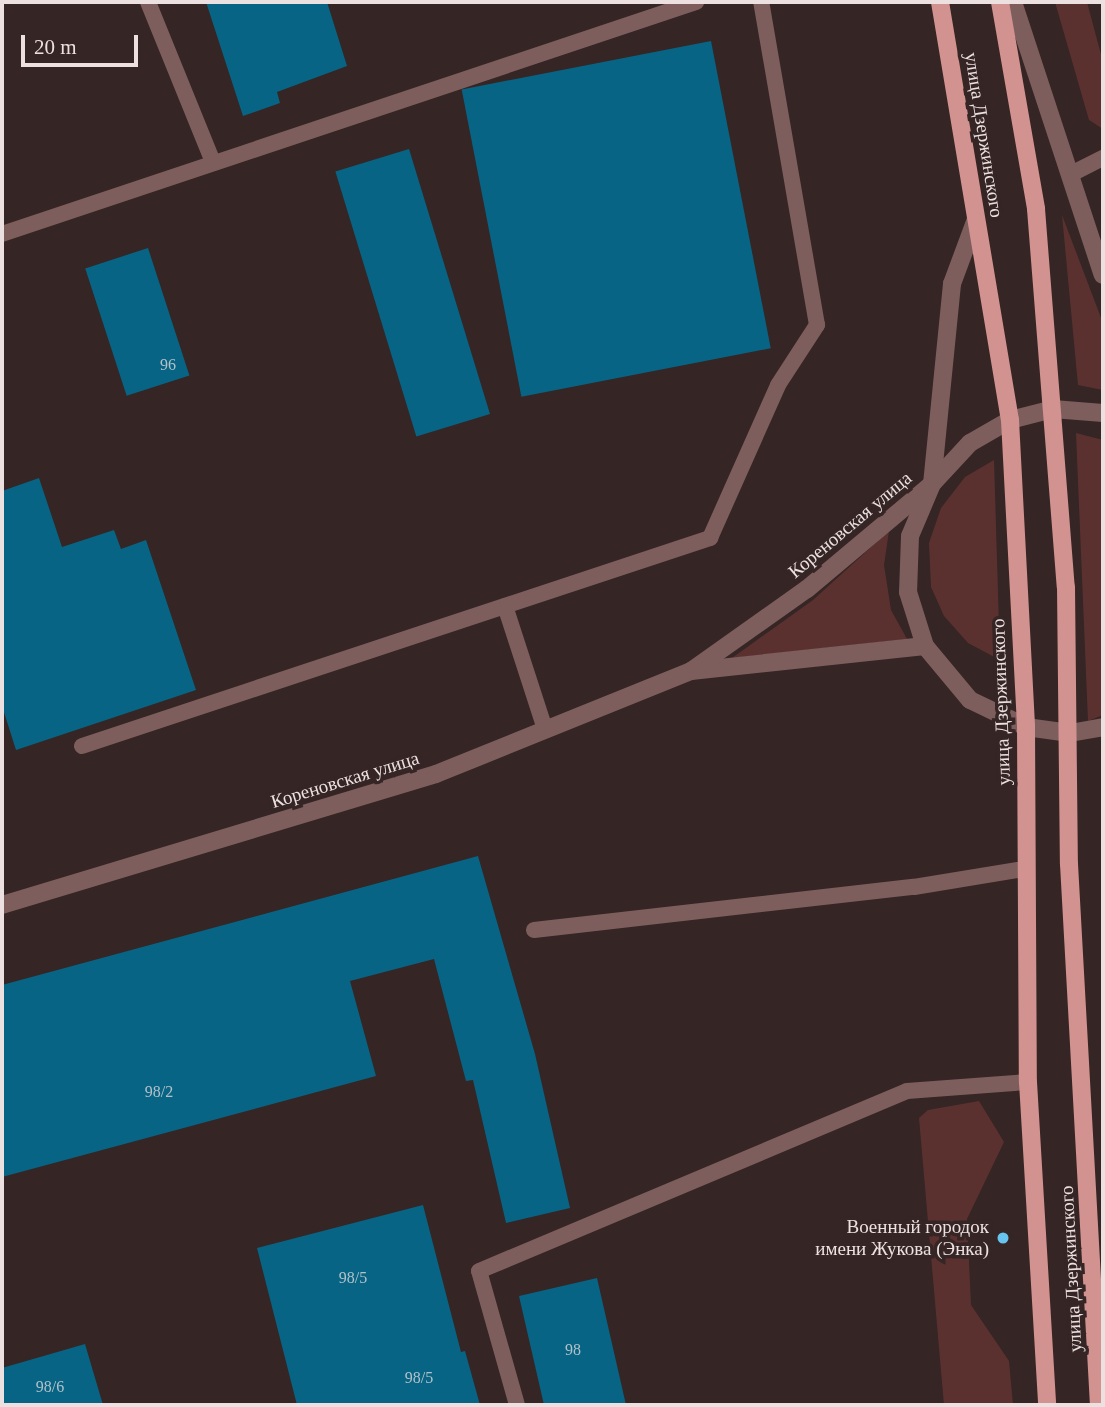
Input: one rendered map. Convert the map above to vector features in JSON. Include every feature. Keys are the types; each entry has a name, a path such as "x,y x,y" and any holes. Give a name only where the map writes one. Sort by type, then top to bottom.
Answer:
{"main road":[{"name":"улица Дзержинского","path":"940,2 1010,420 1026,727 1024,869 1028,1082 1047,1405"},
{"name":"улица Дзержинского","path":"1000,2 1036,209 1053,410 1070,733 1069,864 1100,1405"}],"street":[{"path":"1013,2 1073,173 1103,275"},
{"name":"Кореновская улица","path":"932,484 952,284 976,219"},
{"name":"Кореновская улица","path":"2,905 436,774 691,671 807,589 932,484 970,443 1010,420 1053,410 1103,413"},
{"path":"932,484 910,550 908,592 925,646 970,700 1026,727 1070,733 1103,727"},
{"name":"Кореновская улица","path":"691,671 925,646"}],"lane":[{"path":"148,2 212,160"},
{"path":"2,234 212,160 696,2"},
{"path":"82,746 710,538 778,385 817,325 761,2"},
{"path":"1073,173 1103,158"},
{"path":"505,606 545,729"},
{"path":"534,930 890,890 1024,869"},
{"path":"517,1405 479,1272 907,1091 1028,1082"}],"shaded area":[{"path":"1055,2 1087,2 1103,62 1103,129 1089,120"},
{"path":"1062,215 1103,323 1103,390 1078,385"},
{"path":"1076,433 1103,440 1103,715 1088,721"},
{"path":"994,460 1000,660 968,643 944,616 931,587 929,543 941,508 965,477"},
{"path":"889,531 884,565 891,610 907,639 732,658 813,600"},
{"path":"979,1101 1004,1142 967,1219 971,1305 1009,1361 1013,1405 944,1405 919,1118 928,1110"}],"building":[{"path":"206,2 327,2 347,66 277,92 280,103 243,116"},
{"path":"711,41 771,348 521,397 462,89"},
{"path":"409,149 490,414 416,436 335,172"},
{"path":"148,248 189,375 127,396 85,268"},
{"path":"39,478 62,547 114,530 121,549 146,540 196,690 16,750 2,706 2,491"},
{"path":"478,856 535,1054 570,1208 506,1223 473,1080 466,1081 434,959 350,981 376,1076 2,1177 2,985"},
{"path":"423,1205 461,1352 465,1351 480,1405 297,1405 257,1248"},
{"path":"597,1278 626,1405 544,1405 519,1296"},
{"path":"85,1344 103,1405 2,1405 2,1368"}],"place":[{"name":"Военный городок имени Жукова (Энка)","path":"1003,1238"}]}
